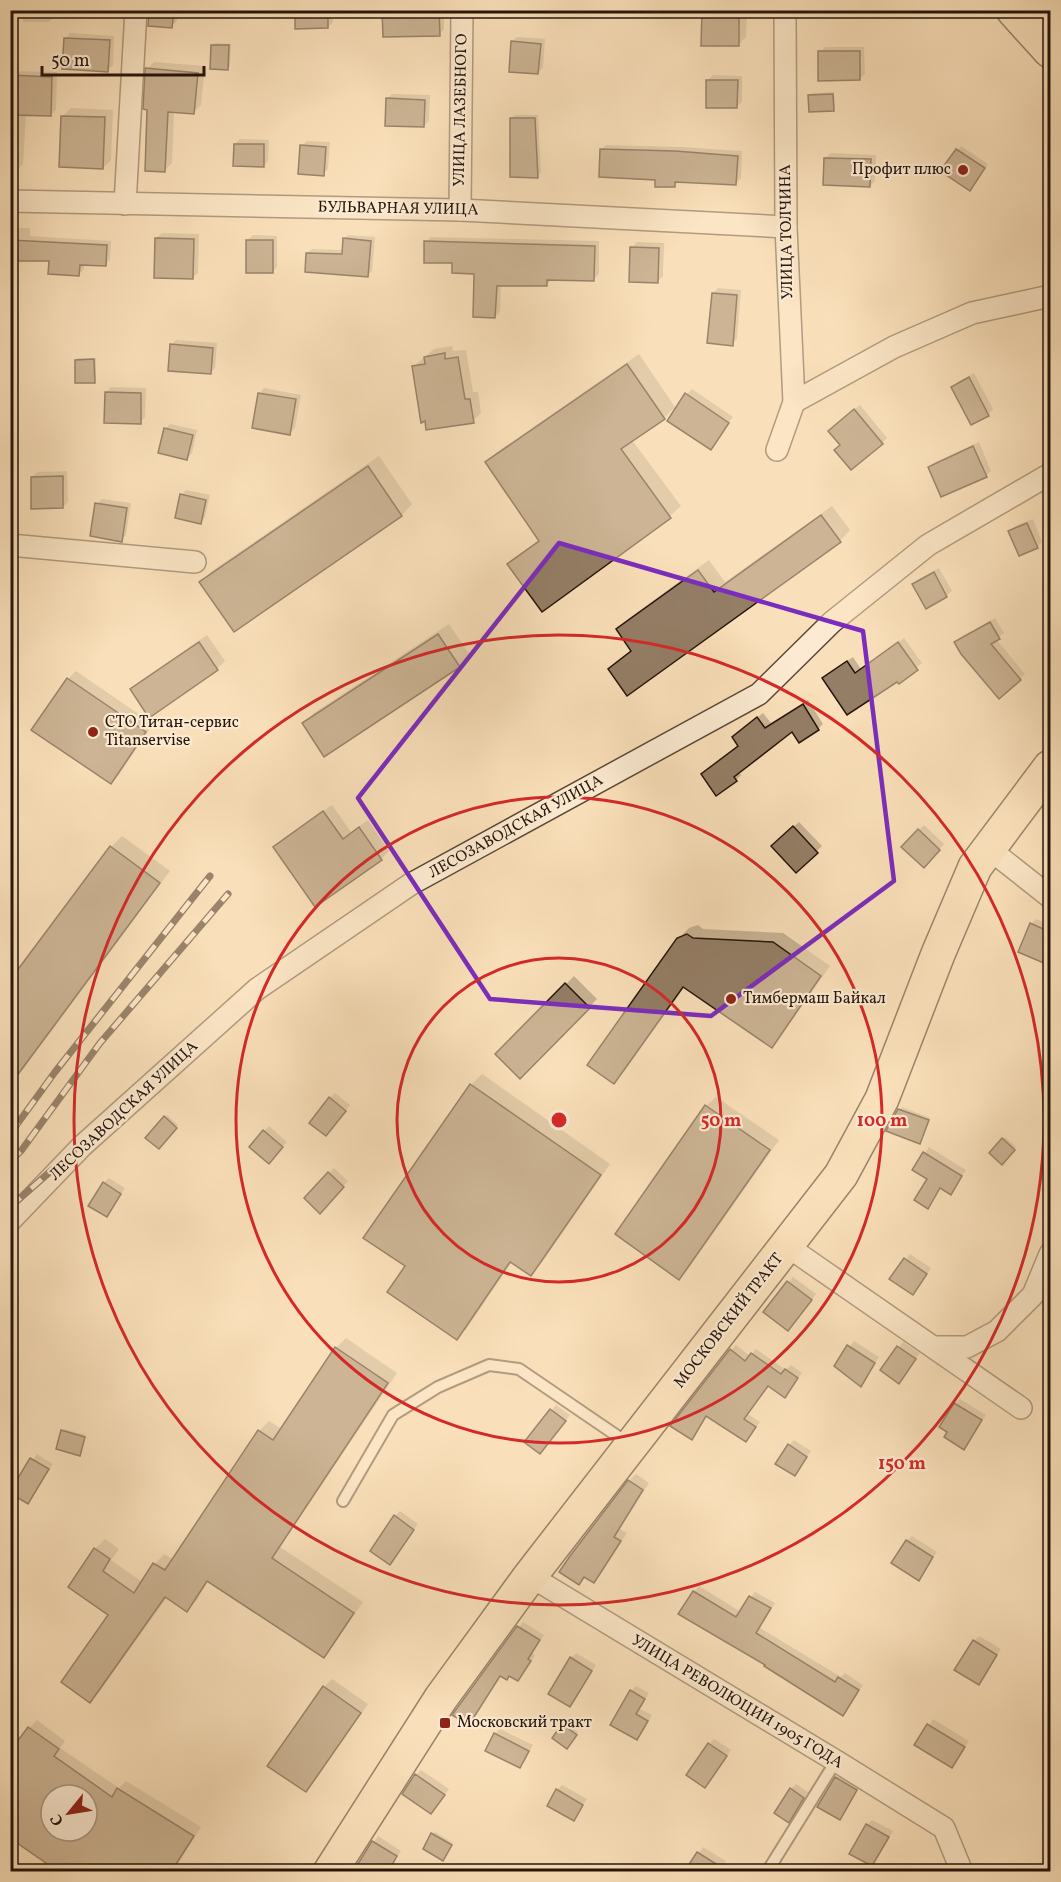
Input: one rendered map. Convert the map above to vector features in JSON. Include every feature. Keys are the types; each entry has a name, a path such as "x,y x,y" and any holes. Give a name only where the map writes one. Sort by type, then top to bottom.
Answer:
{"main road":[{"path":"1013,10 1050,51"},
{"name":"МОСКОВСКИЙ ТРАКТ","path":"330,1872 441,1698 530,1576 841,1175 882,1099 938,954 975,867 1050,767"}],"street":[{"path":"125,204 136,10"},
{"name":"УЛИЦА ЛАЗЕБНОГО","path":"460,210 462,10"},
{"name":"УЛИЦА ТОЛЧИНА","path":"777,450 794,402 786,227 785,10"},
{"name":"БУЛЬВАРНАЯ УЛИЦА","path":"10,201 460,210 786,227"},
{"path":"794,402 894,347 972,313 1050,296"},
{"name":"ЛЕСОЗАВОДСКАЯ УЛИЦА","path":"10,1221 82,1146 257,989 411,885 759,694 832,622 928,545 1050,474"},
{"path":"10,545 195,562"},
{"path":"988,848 1050,897"},
{"path":"787,1246 1022,1408"},
{"path":"933,1347 967,1347 998,1331 1033,1295 1050,1254"},
{"name":"УЛИЦА РЕВОЛЮЦИИ 1905 ГОДА","path":"530,1576 944,1828 962,1872"}],"lane":[{"path":"344,1501 393,1415 438,1387 489,1365 519,1369 632,1446"},
{"path":"767,1872 836,1761"}],"highlighted area":[{"path":"559,543 863,631 894,881 711,1016 490,999 358,798"}],"building":[{"path":"149,10 174,10 172,28 148,26"},
{"path":"295,10 328,10 328,28 295,29"},
{"path":"382,10 439,10 440,36 383,37"},
{"path":"702,10 739,10 739,46 701,46"},
{"path":"64,38 110,40 108,72 62,69"},
{"path":"511,41 541,44 538,74 509,72"},
{"path":"211,45 229,45 228,70 210,69"},
{"path":"818,51 860,51 860,80 818,81"},
{"path":"145,68 198,73 194,114 168,112 165,172 145,171 147,110 143,109"},
{"path":"10,75 52,77 51,116 10,115"},
{"path":"706,80 738,80 737,108 706,108"},
{"path":"833,94 834,111 809,112 808,95"},
{"path":"386,98 425,100 424,127 385,126"},
{"path":"61,116 105,117 103,169 59,167"},
{"path":"510,118 535,118 538,178 510,177"},
{"path":"234,144 264,144 264,167 233,166"},
{"path":"300,145 326,147 324,176 298,174"},
{"path":"600,149 675,151 738,156 736,185 675,182 675,187 655,187 655,180 599,177"},
{"name":"Профит плюс","path":"956,149 985,168 970,191 940,171"},
{"path":"824,158 871,159 870,187 823,185"},
{"path":"155,238 194,239 193,279 154,278"},
{"path":"343,238 371,241 368,277 305,272 306,253 342,254"},
{"path":"10,240 107,245 106,266 80,265 79,276 48,274 49,261 10,261"},
{"path":"246,240 273,240 273,273 246,273"},
{"path":"424,241 595,246 594,281 547,280 547,286 497,286 495,318 473,317 474,274 452,273 452,263 424,263"},
{"path":"630,247 659,248 658,283 629,282"},
{"path":"712,293 737,295 733,346 707,343"},
{"path":"170,344 213,348 211,374 168,371"},
{"path":"445,353 445,359 458,357 465,399 470,399 474,423 426,430 425,421 421,423 412,366 425,364 424,357"},
{"path":"94,359 95,383 75,383 75,360"},
{"path":"627,364 665,419 621,449 671,518 542,612 507,564 539,541 485,462"},
{"path":"969,377 989,416 971,425 951,387"},
{"path":"105,392 141,393 141,424 104,423"},
{"path":"258,393 296,399 290,435 252,428"},
{"path":"685,393 729,423 711,450 667,421"},
{"path":"854,409 883,444 851,470 834,450 840,445 828,431"},
{"path":"164,428 193,435 187,460 158,453"},
{"path":"973,446 987,477 941,497 928,467"},
{"path":"368,466 402,516 234,632 199,582"},
{"path":"63,476 63,508 31,509 31,477"},
{"path":"180,494 206,500 201,524 175,518"},
{"path":"95,503 127,508 122,542 90,536"},
{"path":"821,515 841,542 627,696 608,669 631,651 616,629 698,570 714,592"},
{"path":"1027,523 1038,548 1019,556 1008,531"},
{"path":"934,572 947,597 926,609 912,584"},
{"path":"990,622 1000,639 991,644 1021,680 999,699 961,654 954,642"},
{"path":"438,634 460,667 324,757 302,723"},
{"path":"199,642 218,670 149,718 130,689"},
{"path":"898,642 918,670 847,715 822,678 847,661 855,673"},
{"path":"67,678 146,732 111,784 31,730"},
{"path":"803,704 819,730 799,743 792,732 734,777 737,781 716,796 701,774 738,746 732,737 757,717 765,728"},
{"path":"323,811 343,839 359,827 382,860 315,907 273,847"},
{"path":"793,826 818,853 796,873 771,846"},
{"path":"918,829 940,850 924,868 901,847"},
{"path":"110,846 160,883 10,1085 10,980"},
{"path":"1030,923 1050,932 1050,954 1046,964 1018,952"},
{"path":"687,934 693,938 773,942 821,976 772,1048 683,987 614,1084 587,1065 677,938"},
{"path":"565,983 590,1008 520,1079 495,1054"},
{"path":"470,1084 601,1175 531,1276 510,1262 457,1340 387,1292 405,1266 363,1238"},
{"path":"329,1097 346,1111 326,1136 309,1123"},
{"path":"705,1105 770,1150 679,1280 615,1234"},
{"path":"898,1109 929,1120 920,1144 886,1131"},
{"path":"164,1116 177,1128 159,1149 145,1138"},
{"path":"263,1130 283,1147 269,1164 249,1147"},
{"path":"1002,1138 1015,1150 1002,1165 989,1153"},
{"path":"923,1152 962,1176 951,1195 940,1188 928,1209 914,1200 927,1179 912,1170"},
{"path":"328,1172 344,1187 320,1214 304,1198"},
{"path":"103,1182 121,1194 107,1217 88,1206"},
{"path":"904,1258 927,1274 913,1295 889,1279"},
{"path":"787,1281 812,1300 788,1331 763,1312"},
{"path":"847,1345 875,1363 861,1387 834,1366"},
{"path":"897,1346 916,1359 899,1384 880,1370"},
{"path":"335,1347 388,1383 272,1558 354,1613 324,1658 207,1581 187,1612 165,1597 90,1703 61,1682 108,1615 68,1587 94,1548 110,1559 103,1571 134,1593 153,1563 165,1570 258,1430 273,1440"},
{"path":"730,1349 745,1361 751,1353 781,1374 785,1369 798,1378 785,1398 768,1386 744,1419 756,1427 746,1442 706,1416 692,1440 670,1426"},
{"path":"954,1403 982,1420 964,1450 944,1437 947,1432 939,1427"},
{"path":"550,1409 566,1421 540,1454 524,1442"},
{"path":"61,1430 85,1437 80,1456 56,1449"},
{"path":"788,1444 807,1457 795,1476 775,1464"},
{"path":"30,1458 49,1469 28,1504 10,1491"},
{"path":"628,1480 643,1490 614,1537 621,1541 594,1583 584,1577 579,1585 559,1572"},
{"path":"394,1515 414,1530 390,1565 370,1551"},
{"path":"906,1540 933,1557 919,1581 891,1563"},
{"path":"693,1591 736,1617 749,1596 771,1608 756,1633 835,1682 838,1677 859,1690 843,1716 765,1665 678,1614"},
{"path":"517,1626 540,1640 528,1659 531,1661 518,1681 509,1676 507,1680 500,1676 469,1725 452,1715"},
{"path":"973,1640 997,1655 979,1685 954,1670"},
{"path":"570,1657 592,1671 570,1707 548,1694"},
{"path":"323,1686 361,1713 306,1792 267,1766"},
{"path":"630,1690 645,1699 636,1714 648,1721 637,1740 610,1725"},
{"path":"562,1724 577,1735 567,1749 552,1738"},
{"path":"927,1724 965,1747 952,1768 914,1745"},
{"path":"28,1727 59,1749 54,1756 92,1783 39,1783 39,1843 99,1843 99,1788 112,1797 117,1788 194,1836 171,1872 59,1872 10,1838 10,1751"},
{"path":"494,1733 529,1751 520,1768 485,1751"},
{"path":"708,1743 727,1756 705,1788 686,1775"},
{"path":"415,1774 445,1795 431,1814 402,1794"},
{"path":"835,1777 857,1790 840,1820 817,1807"},
{"path":"790,1788 804,1798 789,1823 774,1813"},
{"path":"556,1789 583,1805 574,1821 547,1806"},
{"path":"866,1824 889,1837 872,1866 849,1854"},
{"path":"431,1833 452,1845 443,1861 423,1849"},
{"path":"372,1841 397,1856 388,1872 353,1872"},
{"path":"697,1852 729,1872 684,1872"}],"railway":[{"path":"10,1134 55,1072 210,876"},
{"path":"10,1161 21,1151 100,1043 228,894"},
{"path":"10,1207 52,1170"}],"place":[{"name":"Профит плюс","path":"963,170"},
{"name":"СТО Титан-сервис Titanservise","path":"93,732"},
{"name":"Тимбермаш Байкал","path":"731,999"},
{"name":"Московский тракт","path":"445,1723"}]}
